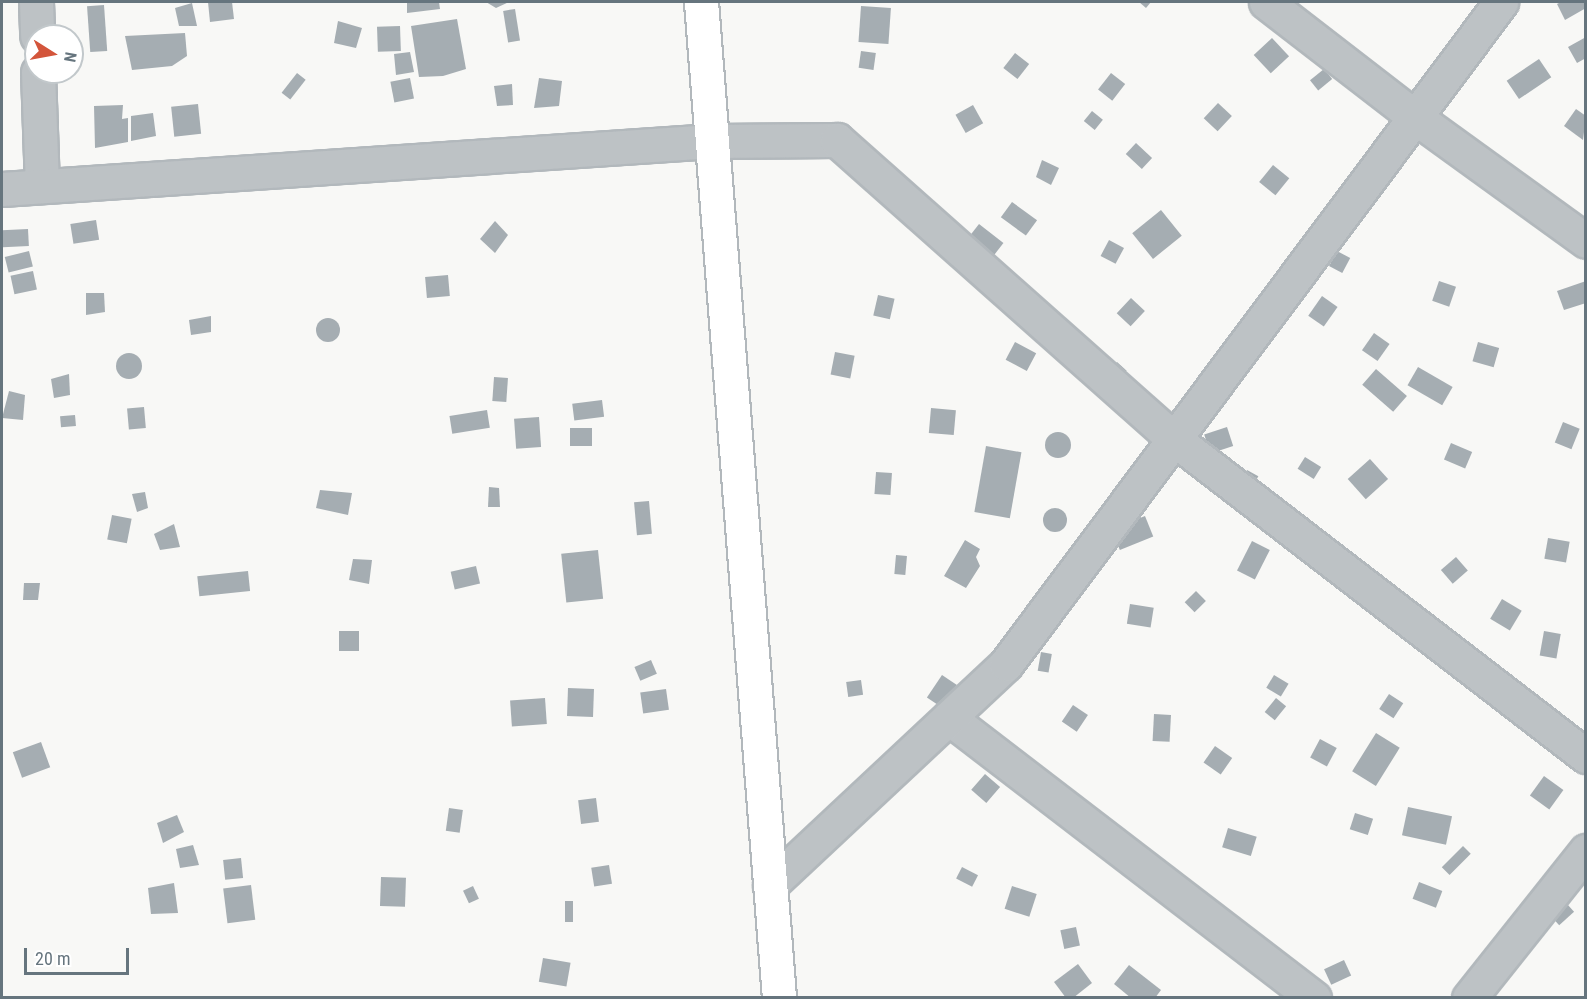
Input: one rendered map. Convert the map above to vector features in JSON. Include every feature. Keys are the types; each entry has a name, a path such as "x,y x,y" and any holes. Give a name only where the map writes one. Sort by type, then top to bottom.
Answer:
{"street":[{"path":"36,2 37,24"},
{"path":"701,2 779,998"},
{"path":"1266,2 1415,117 1586,241"},
{"path":"770,885 1006,664 1501,2"},
{"path":"38,84 42,186"},
{"path":"2,189 712,141 837,141 1174,438 1586,756"},
{"path":"949,718 1314,998"},
{"path":"1469,998 1586,851"}],"building":[{"path":"208,2 232,2 234,19 210,22"},
{"path":"407,2 439,2 440,9 407,13"},
{"path":"486,2 509,2 496,8"},
{"path":"1139,2 1151,2 1146,8"},
{"path":"1586,2 1586,8 1565,20 1557,4"},
{"path":"192,3 197,26 179,26 175,8"},
{"path":"104,5 107,51 90,52 87,6"},
{"path":"861,6 891,8 888,44 858,42"},
{"path":"515,9 520,41 508,42 503,11"},
{"path":"457,19 466,69 443,76 419,77 411,26"},
{"path":"338,21 362,28 356,48 334,43"},
{"path":"400,26 401,51 378,52 377,27"},
{"path":"185,33 187,56 172,66 132,70 125,36"},
{"path":"1586,37 1586,58 1577,63 1568,47"},
{"path":"1272,38 1289,56 1271,73 1254,55"},
{"path":"861,51 876,53 873,70 859,68"},
{"path":"410,52 414,72 396,75 394,54"},
{"path":"1015,53 1029,64 1017,79 1003,68"},
{"path":"1539,59 1551,77 1519,99 1507,81"},
{"path":"1324,69 1332,79 1318,90 1310,80"},
{"path":"297,73 306,80 290,99 282,93"},
{"path":"1111,73 1125,84 1112,101 1098,90"},
{"path":"410,78 414,99 394,102 390,82"},
{"path":"539,78 562,81 559,106 534,108"},
{"path":"512,84 513,105 497,106 494,86"},
{"path":"1218,103 1232,116 1218,131 1204,118"},
{"path":"198,104 201,134 174,137 171,107"},
{"path":"123,105 122,119 128,118 128,142 95,148 94,106"},
{"path":"973,105 983,123 966,133 956,115"},
{"path":"1576,109 1586,116 1583,140 1564,126"},
{"path":"1092,111 1103,120 1095,130 1084,121"},
{"path":"153,113 156,136 131,141 131,116"},
{"path":"1136,143 1152,158 1142,169 1126,154"},
{"path":"1042,160 1059,168 1051,185 1036,177"},
{"path":"1273,165 1289,178 1275,195 1259,182"},
{"path":"1012,202 1037,220 1026,236 1001,217"},
{"path":"1161,210 1182,236 1153,259 1132,233"},
{"path":"96,220 99,240 73,244 70,224"},
{"path":"495,221 508,235 495,253 480,239"},
{"path":"979,224 1003,243 992,258 967,239"},
{"path":"28,229 29,246 3,247 2,230"},
{"path":"1109,240 1124,248 1116,264 1101,256"},
{"path":"29,251 33,267 9,273 5,257"},
{"path":"1337,251 1350,258 1342,273 1329,266"},
{"path":"33,271 37,290 14,294 11,276"},
{"path":"448,275 450,296 427,298 425,277"},
{"path":"1439,281 1456,287 1449,307 1432,301"},
{"path":"1586,281 1586,303 1564,310 1557,291"},
{"path":"86,293 104,293 105,312 86,315"},
{"path":"878,295 895,299 890,319 873,315"},
{"path":"1322,296 1338,307 1324,327 1308,316"},
{"path":"1131,298 1145,311 1131,326 1117,313"},
{"path":"211,316 211,332 191,335 189,320"},
{"path":"328,318 336,322 340,330 336,338 328,342 320,338 316,330 320,322"},
{"path":"1374,333 1390,344 1378,361 1362,350"},
{"path":"1015,342 1036,353 1027,371 1006,360"},
{"path":"1478,342 1499,348 1494,367 1472,361"},
{"path":"835,352 855,356 850,378 831,375"},
{"path":"129,353 138,357 142,366 138,375 129,379 120,375 116,366 120,357"},
{"path":"1117,362 1127,371 1117,381 1108,372"},
{"path":"1418,367 1453,387 1442,405 1408,385"},
{"path":"1376,369 1407,396 1393,412 1362,385"},
{"path":"69,374 70,395 54,398 51,379"},
{"path":"494,377 508,378 506,402 492,401"},
{"path":"9,391 25,395 23,420 2,418"},
{"path":"602,400 604,417 574,421 572,404"},
{"path":"144,407 146,428 129,429 127,408"},
{"path":"931,408 956,410 954,435 929,433"},
{"path":"487,410 490,428 452,434 449,416"},
{"path":"75,415 76,426 61,427 60,416"},
{"path":"539,417 541,447 516,449 514,419"},
{"path":"1563,422 1580,429 1571,449 1555,442"},
{"path":"1227,427 1233,446 1210,453 1204,434"},
{"path":"570,428 592,428 592,446 570,446"},
{"path":"1058,432 1067,436 1071,445 1067,454 1058,458 1049,454 1045,445 1049,436"},
{"path":"1451,443 1472,452 1465,469 1444,460"},
{"path":"986,446 1021,452 1010,518 974,512"},
{"path":"1305,457 1321,467 1314,479 1298,469"},
{"path":"1370,459 1388,479 1366,499 1348,479"},
{"path":"1247,470 1258,476 1249,493 1238,487"},
{"path":"876,472 892,473 890,495 874,494"},
{"path":"489,487 499,488 500,507 488,507"},
{"path":"320,490 352,493 348,515 316,508"},
{"path":"145,492 148,508 137,512 132,494"},
{"path":"649,501 652,534 637,535 634,502"},
{"path":"1055,508 1064,511 1067,520 1064,529 1055,532 1046,529 1043,520 1046,511"},
{"path":"112,515 132,519 127,543 107,540"},
{"path":"1145,516 1153,536 1120,550 1112,529"},
{"path":"174,524 180,547 160,550 154,534"},
{"path":"1548,538 1570,542 1566,563 1544,559"},
{"path":"965,540 980,549 976,557 980,566 966,588 944,576"},
{"path":"1252,541 1270,550 1255,579 1237,570"},
{"path":"598,550 603,599 566,603 561,554"},
{"path":"896,555 907,556 905,575 894,574"},
{"path":"1456,557 1468,571 1453,584 1441,570"},
{"path":"353,559 372,560 369,584 349,580"},
{"path":"476,566 480,584 455,589 451,572"},
{"path":"248,571 250,591 199,596 197,576"},
{"path":"24,583 40,583 38,600 23,600"},
{"path":"1196,591 1206,601 1195,612 1185,602"},
{"path":"1502,599 1522,611 1510,631 1490,619"},
{"path":"1130,604 1154,608 1151,628 1127,624"},
{"path":"339,631 359,631 359,651 339,651"},
{"path":"1544,631 1561,634 1556,659 1540,656"},
{"path":"1041,652 1052,654 1049,673 1038,671"},
{"path":"651,660 657,674 640,681 634,667"},
{"path":"942,675 957,685 942,707 927,697"},
{"path":"1274,675 1289,684 1281,697 1266,688"},
{"path":"861,680 863,695 848,697 846,682"},
{"path":"568,688 594,689 593,717 567,716"},
{"path":"666,689 669,710 643,713 640,693"},
{"path":"1389,694 1403,703 1393,718 1379,709"},
{"path":"545,698 547,724 512,726 510,700"},
{"path":"1276,698 1286,706 1275,720 1265,712"},
{"path":"1073,705 1088,715 1077,732 1062,722"},
{"path":"1154,714 1171,715 1170,742 1153,741"},
{"path":"1376,733 1400,748 1376,786 1352,771"},
{"path":"1320,739 1337,748 1327,766 1310,758"},
{"path":"41,742 50,767 22,778 13,752"},
{"path":"1215,746 1232,758 1221,774 1204,762"},
{"path":"985,774 1000,787 986,803 971,790"},
{"path":"1544,776 1563,790 1549,810 1530,795"},
{"path":"596,798 599,822 581,824 578,800"},
{"path":"1408,807 1452,816 1446,845 1402,835"},
{"path":"449,808 463,810 460,833 446,831"},
{"path":"1355,813 1373,819 1368,835 1350,829"},
{"path":"177,815 184,832 163,843 157,823"},
{"path":"1228,828 1257,837 1251,856 1222,847"},
{"path":"193,845 199,865 180,868 176,849"},
{"path":"1463,846 1471,854 1450,875 1442,867"},
{"path":"241,858 243,878 225,880 223,860"},
{"path":"609,865 612,884 594,887 591,868"},
{"path":"962,867 978,875 972,887 956,879"},
{"path":"381,877 406,878 405,907 380,906"},
{"path":"1419,882 1442,891 1436,908 1413,899"},
{"path":"174,883 178,913 151,914 148,888"},
{"path":"251,885 255,920 227,923 223,888"},
{"path":"473,886 479,899 469,903 463,891"},
{"path":"1012,886 1037,894 1029,917 1005,909"},
{"path":"1558,894 1574,912 1559,925 1543,907"},
{"path":"565,901 573,901 573,922 565,922"},
{"path":"1076,927 1080,946 1064,949 1060,930"},
{"path":"543,958 571,963 566,986 539,982"},
{"path":"1344,960 1351,975 1331,985 1324,969"},
{"path":"1078,964 1092,983 1073,998 1066,998 1054,982"},
{"path":"1129,965 1161,990 1155,998 1131,998 1114,984"}]}
